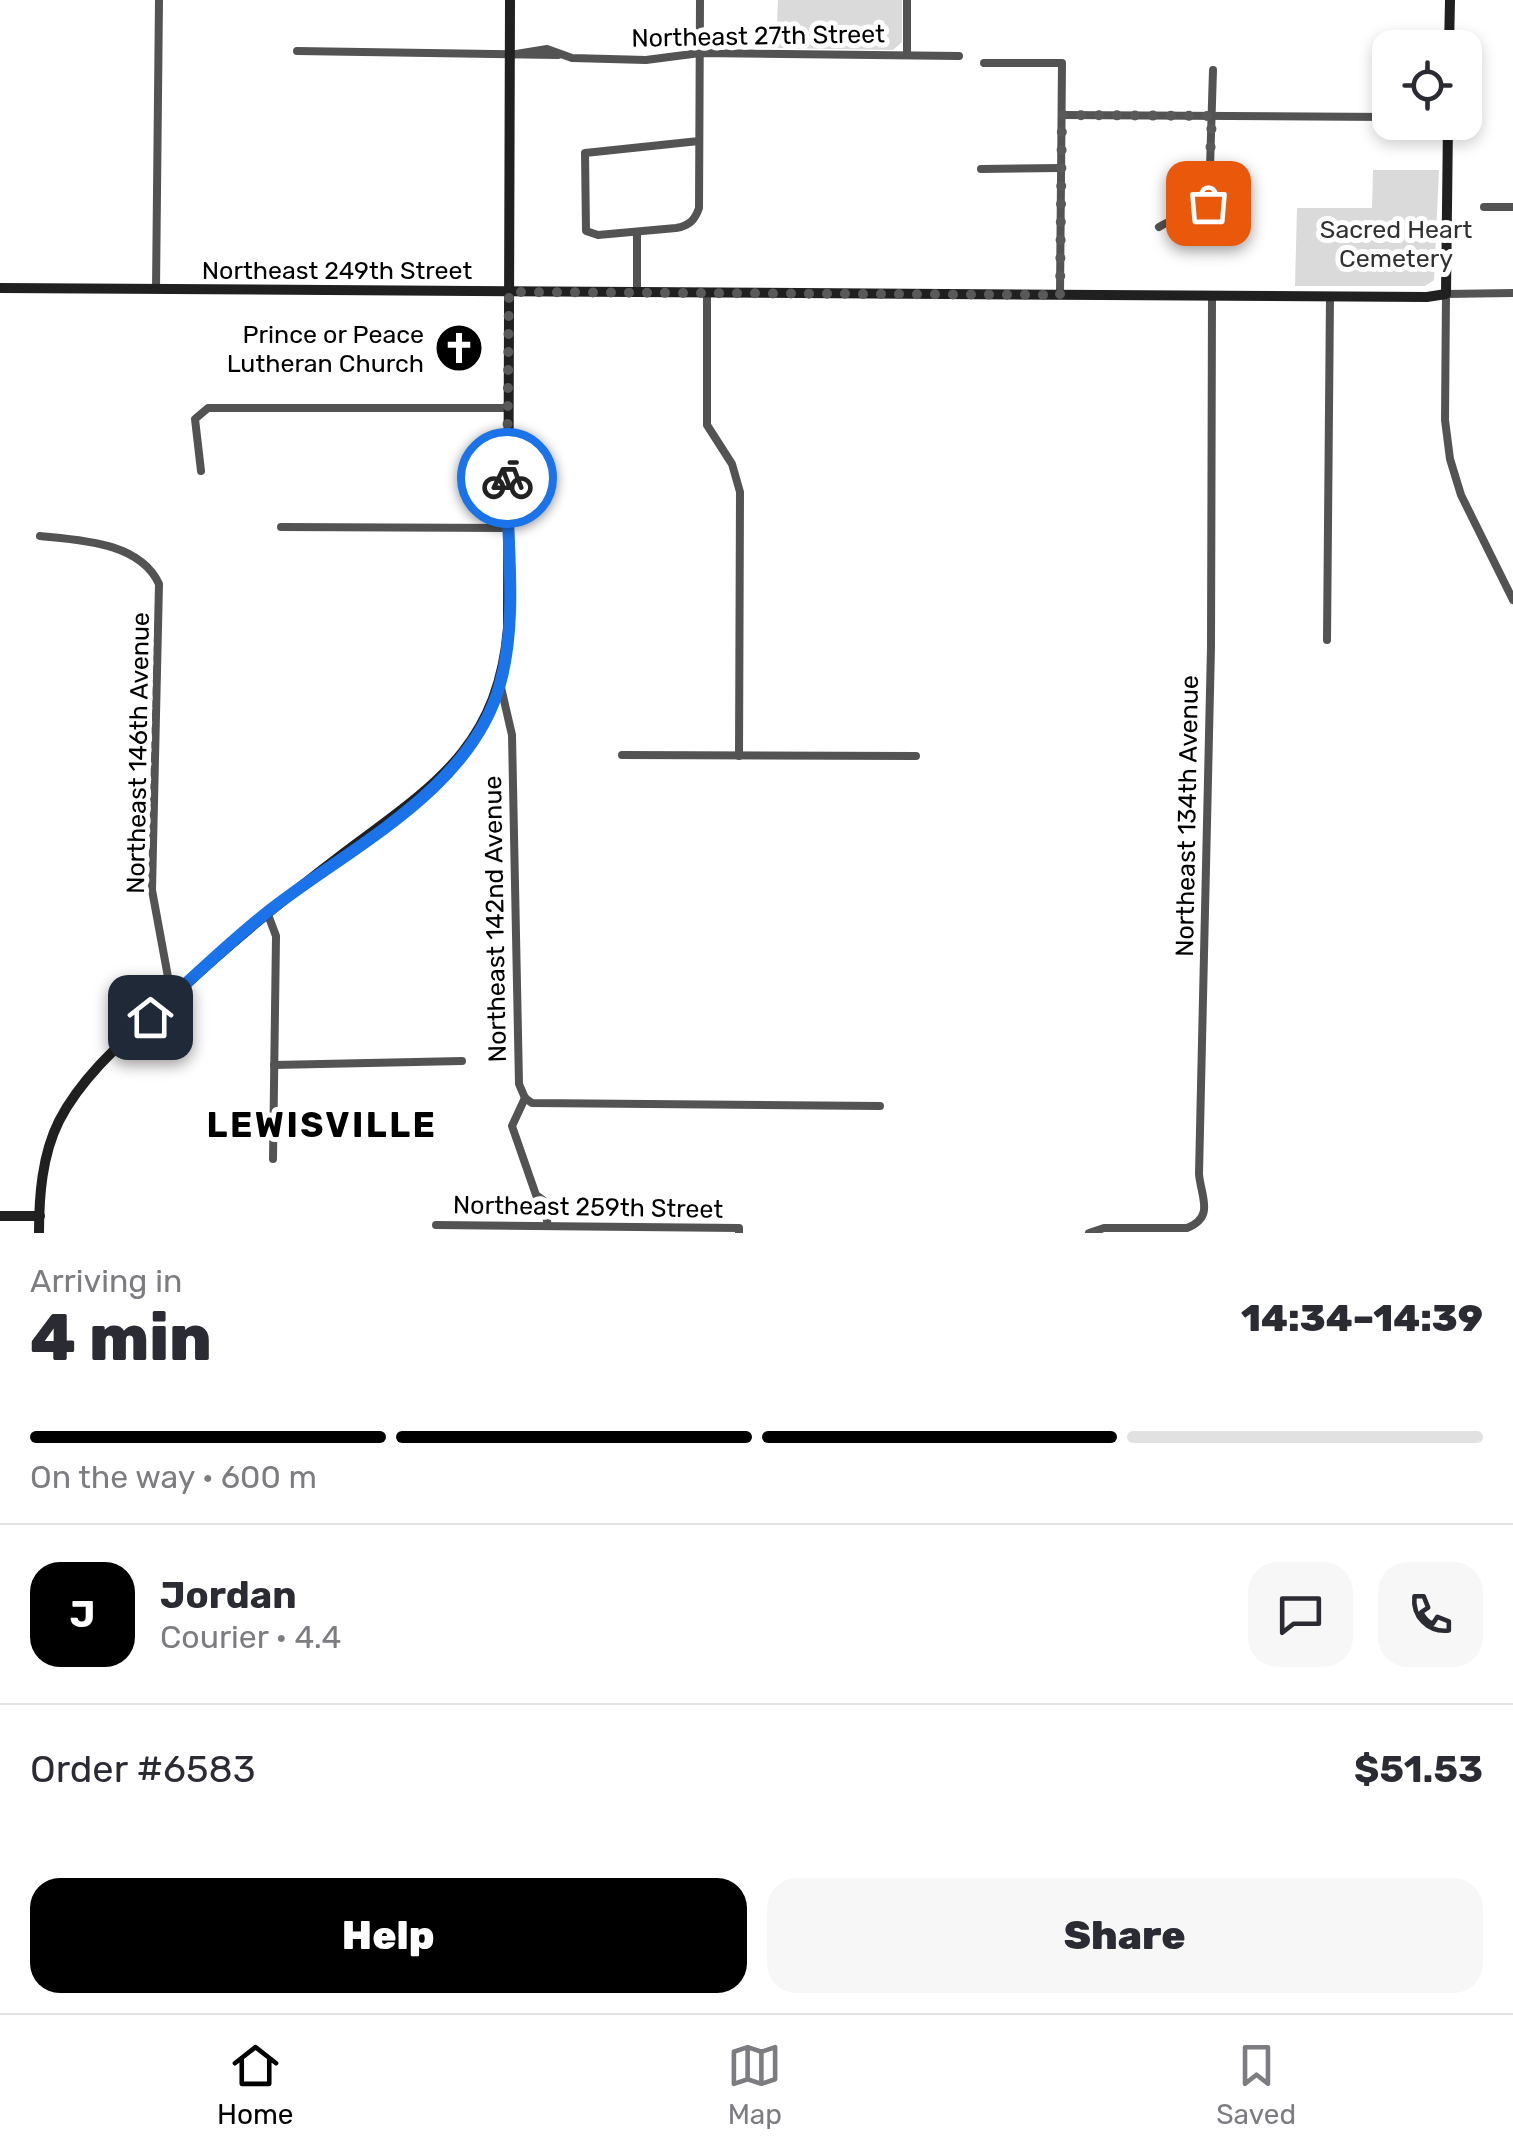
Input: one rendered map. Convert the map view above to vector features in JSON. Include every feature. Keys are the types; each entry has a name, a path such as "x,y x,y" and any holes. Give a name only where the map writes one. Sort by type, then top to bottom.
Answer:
{"street":[{"path":"156,289 159,0"},
{"name":"Northeast 142nd Avenue","path":"510,0 508,628 500,683 512,734 518,1084 525,1098 512,1126 536,1195 543,1200 548,1226"},
{"path":"699,141 585,153 583,224 590,234 683,227 694,220 699,208 700,0"},
{"path":"906,53 907,0"},
{"path":"1450,0 1450,30"},
{"name":"Northeast 27th Street","path":"297,51 646,60 700,53 959,56"},
{"path":"984,62 1062,63 1060,295"},
{"path":"1159,227 1208,203 1213,70"},
{"path":"1062,115 1372,117"},
{"path":"1448,140 1445,420 1450,459 1461,495 1513,600"},
{"path":"981,168 1061,168"},
{"path":"1484,207 1513,207"},
{"path":"636,293 637,232"},
{"name":"Northeast 249th Street","path":"0,288 1212,296 1513,293"},
{"path":"707,293 707,424 732,464 740,492 739,756"},
{"name":"Northeast 134th Avenue","path":"1090,1233 1104,1228 1188,1228 1198,1223 1206,1209 1199,1165 1211,647 1212,296"},
{"path":"1327,640 1330,296"},
{"path":"201,471 195,420 208,408 508,408"},
{"path":"281,527 507,528"},
{"name":"Northeast 146th Avenue","path":"40,536 120,550 146,564 159,584 152,890 168,977 176,993"},
{"path":"0,1216 39,1224 47,1156 74,1097 102,1062 267,912 434,787 475,738 500,683"},
{"path":"622,755 916,756"},
{"path":"267,912 276,936 273,1159"},
{"path":"274,1065 462,1060"},
{"path":"525,1098 532,1103 880,1106"},
{"name":"Northeast 259th Street","path":"436,1225 739,1231"}],"green space":[{"path":"778,0 902,0 902,42 893,50 776,48"},
{"name":"Sacred Heart Cemetery","path":"1373,170 1439,170 1434,280 1425,286 1295,286 1297,208 1372,208"}],"way so far":[{"path":"507,478 509,292 1060,295 1062,115 1212,116 1208,203"}],"place":[{"name":"Prince or Peace Lutheran Church","path":"459,348"}],"district":[{"name":"LEWISVILLE","path":"322,1125"}],"route":[{"path":"150,1017 267,912 434,787 467,751 492,708 506,648 507,478"}]}
